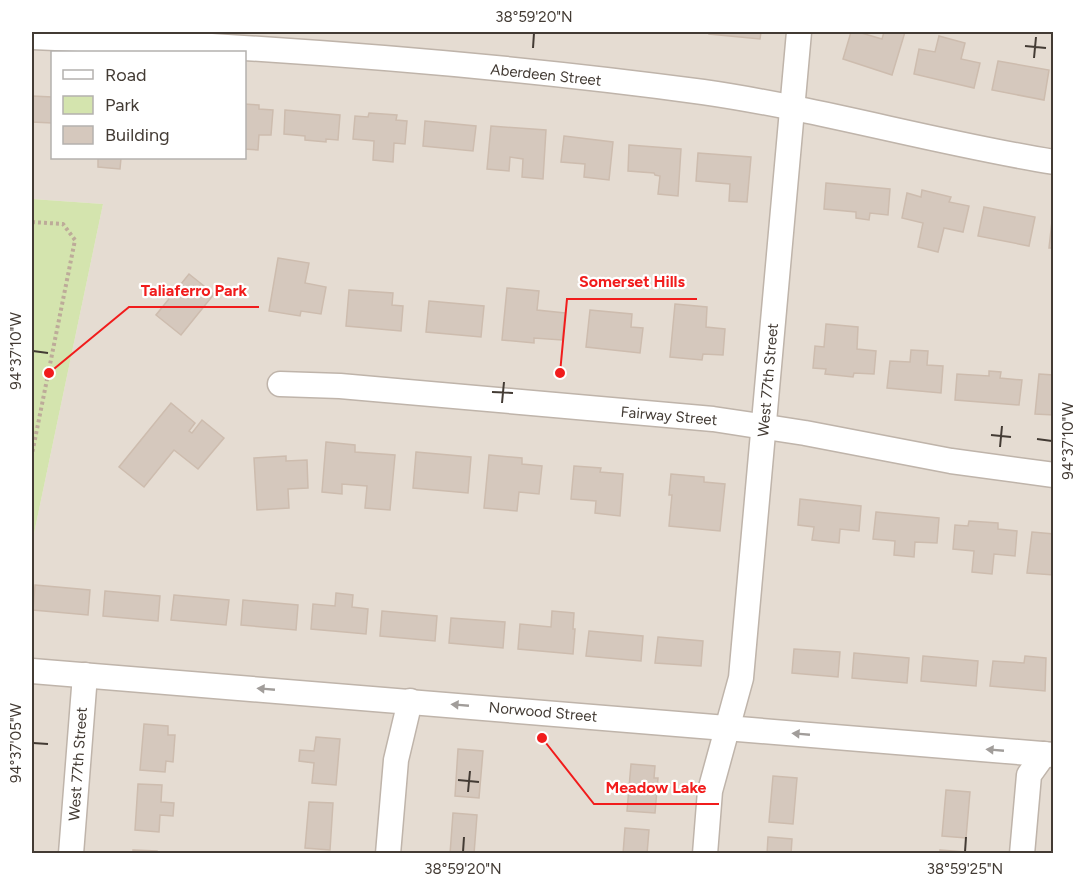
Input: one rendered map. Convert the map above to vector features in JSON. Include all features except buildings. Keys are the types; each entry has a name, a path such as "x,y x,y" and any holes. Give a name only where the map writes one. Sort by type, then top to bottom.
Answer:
{"street":[{"name":"West 77th Street","path":"705,854 710,791 741,678 799,32"},
{"name":"Aberdeen Street","path":"32,37 129,41 360,57 494,69 704,93 793,108 993,153 1053,162"},
{"name":"Fairway Street","path":"280,384 340,386 713,419 764,426 951,461 1053,475"},
{"name":"Norwood Street","path":"32,671 1049,755"},
{"name":"West 77th Street","path":"71,854 85,675"},
{"path":"388,854 396,760 410,701"},
{"path":"1022,854 1029,775 1049,755"}],"path":[{"path":"32,222 63,224 75,240 32,454"}],"shaded area":[{"path":"32,32 1053,32 1053,853 32,853 32,543 103,204 32,199"}],"green space":[{"path":"32,199 103,204 32,543"}],"place":[{"name":"Taliaferro Park","path":"49,373"},
{"name":"Somerset Hills","path":"560,373"},
{"name":"Meadow Lake","path":"542,738"}]}
